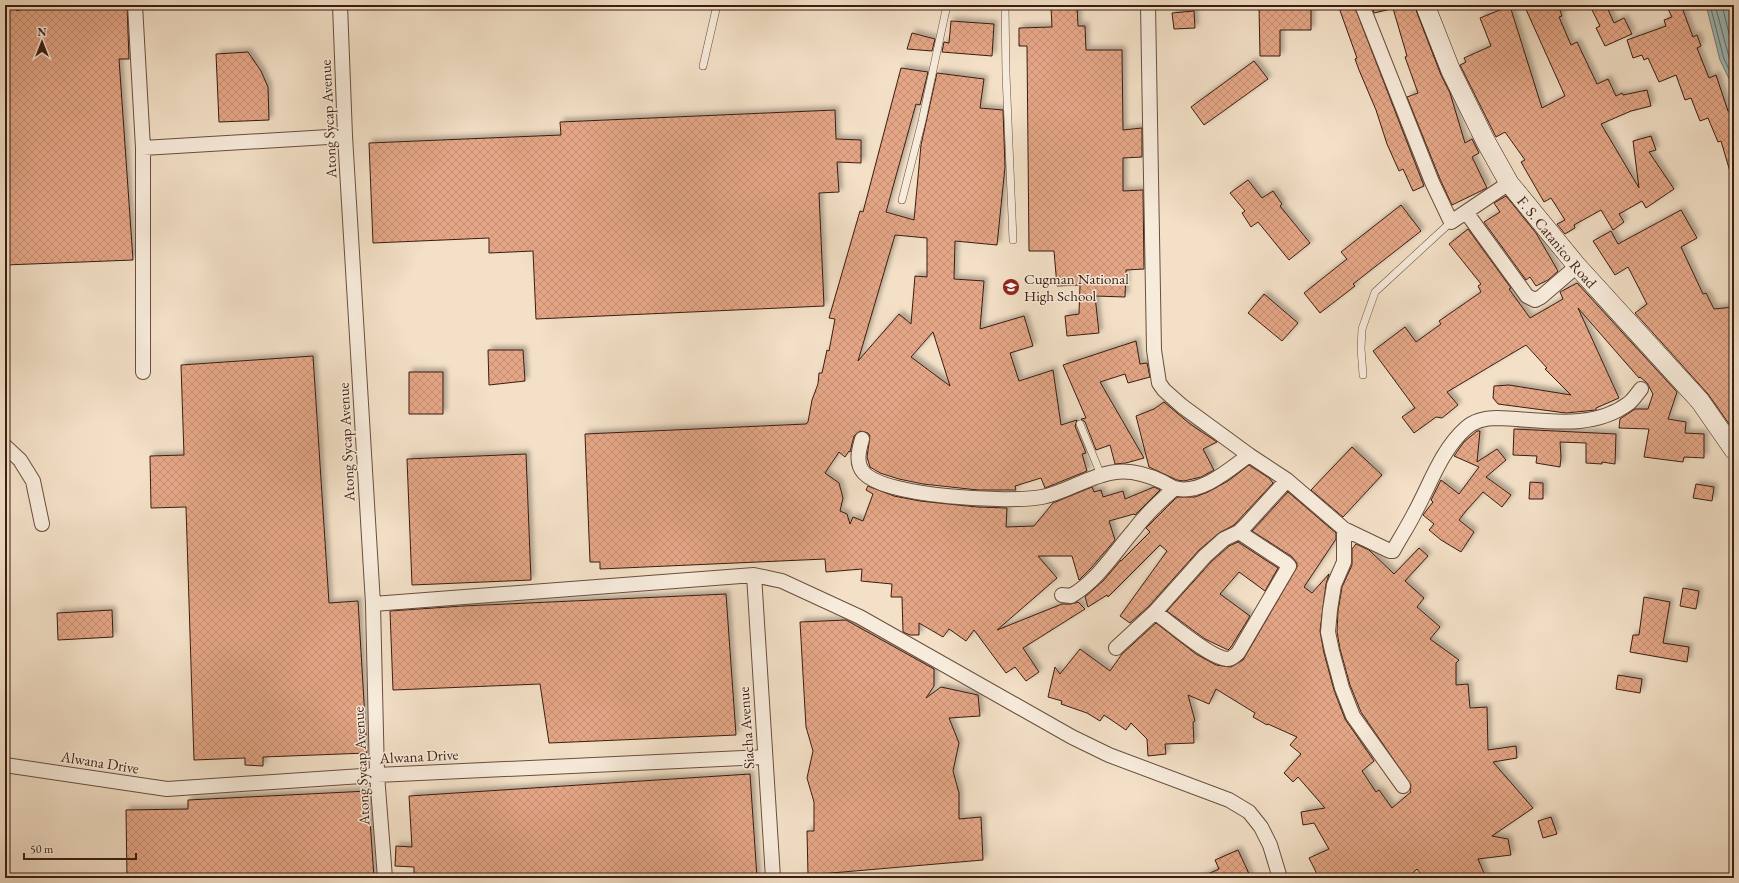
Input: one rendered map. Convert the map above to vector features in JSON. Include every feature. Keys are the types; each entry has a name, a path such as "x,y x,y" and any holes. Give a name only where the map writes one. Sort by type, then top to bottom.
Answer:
{"street":[{"path":"135,5 143,148 143,372"},
{"name":"Atong Sycap Avenue","path":"340,5 345,136 373,604 377,775 385,878"},
{"path":"1148,5 1154,336 1159,383 1164,390 1182,406 1249,455 1287,480 1344,529 1386,550 1393,551 1448,450 1466,427 1478,420 1509,418 1565,422 1594,419 1613,412 1629,403 1640,389"},
{"path":"1362,5 1432,182 1452,222 1509,183"},
{"name":"F. S. Catanico Road","path":"1426,5 1452,71 1486,142 1509,183 1576,266 1700,401 1734,450"},
{"path":"143,148 345,136"},
{"path":"1466,212 1530,299 1535,300 1541,297 1576,266"},
{"path":"862,439 858,460 864,473 872,479 901,488 956,497 1043,497 1101,475 1114,472 1133,472 1144,474 1175,488 1188,488 1203,485 1220,477 1249,455"},
{"path":"5,446 20,460 33,481 42,524"},
{"path":"1116,648 1155,612 1205,556 1224,539 1239,532 1287,480"},
{"path":"1062,595 1071,596 1090,582 1103,569 1147,514 1175,488"},
{"path":"1344,529 1344,562 1334,585 1330,610 1328,632 1332,651 1342,688 1353,716 1403,786"},
{"path":"1155,612 1208,652 1226,659 1233,658 1238,653 1289,566 1239,532"},
{"path":"373,604 754,575 782,581 860,617 1072,737 1109,755 1229,800 1249,812 1261,827 1270,845 1280,878"},
{"name":"Siacha Avenue","path":"754,575 773,878"},
{"name":"Alwana Drive","path":"5,765 167,788 377,775 765,757"}],"lane":[{"path":"703,66 717,5"},
{"path":"902,200 922,120 947,5"},
{"path":"1005,5 1006,74 1013,240"},
{"path":"1363,375 1361,348 1362,329 1375,292 1452,222"},
{"path":"1080,424 1101,475"}],"water":[{"path":"1706,5 1734,5 1734,89 1720,60"}],"building":[{"path":"5,5 11,5 17,11 29,5 127,5 129,59 119,59 133,260 5,265"},
{"path":"1338,5 1354,5 1424,186 1413,191 1403,169 1399,171 1387,144 1376,110 1355,59 1357,58"},
{"path":"1371,5 1391,5 1391,9 1374,13"},
{"path":"1392,5 1414,5 1441,75 1450,93 1465,143 1472,139 1479,153 1472,157 1487,188 1452,205 1407,97 1418,93 1405,57 1407,56"},
{"path":"1524,5 1558,5 1562,16 1559,17 1571,45 1577,42 1597,84 1608,79 1616,96 1622,93 1623,95 1647,90 1651,106 1631,111 1601,124 1639,188 1633,141 1651,136 1656,150 1649,152 1674,189 1646,208 1642,201 1619,214 1624,222 1613,230 1601,210 1574,225 1575,228 1565,234 1557,224 1565,220 1551,198 1544,202 1521,162 1525,160 1505,132 1496,137 1460,65 1466,62 1464,58 1491,46 1480,18 1510,6 1542,108 1565,96"},
{"path":"1601,5 1606,5 1614,23 1624,18 1632,34 1605,46 1596,28 1600,26 1592,10"},
{"path":"1666,5 1681,5 1693,37 1697,35 1701,46 1697,48 1709,78 1716,75 1728,111 1730,110 1734,121 1734,175 1731,175 1721,141 1718,142 1708,118 1700,121 1691,98 1685,100 1676,75 1659,82 1648,58 1644,60 1642,55 1633,58 1627,40 1666,26 1664,20 1672,17"},
{"path":"1077,6 1078,26 1085,26 1086,50 1122,50 1123,130 1142,128 1142,157 1123,158 1123,191 1143,190 1144,269 1126,270 1125,297 1095,296 1099,333 1067,336 1065,316 1079,314 1080,285 1057,286 1054,251 1029,251 1027,46 1019,46 1019,28 1052,27 1051,8"},
{"path":"1259,6 1311,8 1311,30 1280,30 1280,56 1260,56"},
{"path":"1194,11 1195,28 1174,29 1172,13"},
{"path":"951,21 994,24 992,56 942,52 944,42 949,43"},
{"path":"912,33 935,39 932,51 907,49"},
{"path":"248,52 261,71 268,87 269,120 219,122 216,54"},
{"path":"1254,61 1268,79 1204,125 1191,107"},
{"path":"901,68 928,72 920,105 916,104 886,212 914,220 921,145 937,73 984,79 980,108 1003,110 1005,167 997,245 955,241 954,279 984,281 980,329 1024,316 1033,346 1010,353 1019,381 1053,370 1061,425 1077,420 1075,426 1086,453 1082,454 1087,471 1045,488 1041,478 1015,486 1016,490 978,490 923,484 880,473 870,467 867,457 870,436 868,433 860,431 854,436 850,452 849,451 845,457 839,452 825,473 839,483 843,498 840,511 847,514 850,524 853,517 863,521 873,494 866,490 868,486 894,496 920,501 977,507 1007,508 1006,527 1034,526 1053,503 1092,487 1094,492 1101,490 1103,497 1123,491 1125,499 1154,487 1160,490 1135,515 1109,521 1115,540 1079,580 1072,556 1038,556 1057,578 997,630 1062,604 1078,602 1085,609 1023,648 1039,672 1026,681 1015,667 1006,673 974,630 966,641 949,629 943,637 919,623 919,635 910,635 903,632 902,597 891,597 892,584 861,581 862,569 826,572 825,559 600,569 600,562 590,562 585,434 806,424 808,422 812,400 818,384 819,373 822,373 827,350 829,351 835,319 829,318 860,211 863,212","holes":["895,235 927,238 927,277 915,276 911,324 899,314 858,361","933,332 950,386 911,357"]},
{"path":"835,110 836,139 861,140 861,163 837,162 839,192 819,193 824,306 536,319 533,251 489,253 489,238 373,243 369,143 561,135 560,122"},
{"path":"1248,180 1262,198 1273,191 1282,204 1280,206 1310,243 1289,260 1258,222 1251,227 1242,213 1245,211 1230,193"},
{"path":"1506,196 1536,233 1558,271 1548,280 1536,286 1530,277 1526,280 1484,222 1500,212 1494,203"},
{"path":"1401,205 1421,231 1353,284 1355,286 1320,313 1304,293 1347,259 1341,252"},
{"path":"1681,210 1697,238 1681,247 1703,294 1706,293 1714,309 1734,307 1734,431 1708,394 1635,313 1647,304 1628,267 1615,275 1593,241 1611,231 1618,244"},
{"path":"1468,229 1511,288 1509,289 1530,318 1563,299 1560,292 1577,283 1677,392 1668,419 1686,422 1685,433 1704,434 1704,458 1684,457 1683,462 1644,457 1649,429 1619,428 1620,419 1635,409 1648,409 1653,394 1647,383 1640,377 1639,378 1578,308 1619,398 1596,408 1596,410 1566,413 1498,404 1493,398 1494,386 1509,385 1571,395 1545,369 1547,368 1526,345 1447,392 1458,405 1442,418 1436,417 1414,433 1402,417 1415,408 1373,351 1405,327 1416,342 1441,324 1439,321 1481,292 1478,286 1481,284 1449,244"},
{"path":"1264,294 1298,323 1282,341 1248,313"},
{"path":"1136,341 1140,364 1147,363 1150,377 1128,383 1125,374 1100,382 1144,458 1126,463 1115,464 1110,445 1096,450 1085,422 1081,419 1086,418 1063,365"},
{"path":"488,350 523,350 525,381 489,385"},
{"path":"313,356 329,603 358,601 367,753 263,757 263,766 245,765 245,758 194,760 186,507 151,508 150,456 184,455 181,365"},
{"path":"409,372 443,372 443,414 409,414"},
{"path":"1164,402 1190,424 1217,442 1203,449 1214,470 1201,477 1184,481 1177,480 1149,467 1136,416 1154,409"},
{"path":"1514,429 1616,434 1615,464 1602,462 1602,464 1586,463 1586,443 1560,442 1560,467 1536,463 1537,456 1513,455"},
{"path":"1477,431 1480,431 1477,462 1497,449 1506,460 1486,477 1511,495 1502,507 1483,492 1466,511 1459,520 1474,532 1461,552 1441,540 1429,530 1434,524 1423,515 1433,502 1431,500 1441,480 1459,494 1479,467 1454,456 1464,442"},
{"path":"1352,447 1382,475 1343,517 1311,490"},
{"path":"526,454 531,580 412,585 407,459"},
{"path":"1249,465 1269,478 1273,483 1234,525 1219,533 1199,550 1149,606 1130,623 1120,616 1167,551 1160,545 1108,597 1107,595 1088,607 1085,597 1104,580 1121,560 1150,532 1146,528 1175,499 1178,497 1195,497 1208,492 1228,481"},
{"path":"1530,482 1543,483 1543,499 1529,499"},
{"path":"1696,484 1714,487 1712,501 1693,498"},
{"path":"1288,492 1336,533 1336,539 1304,587 1312,593 1329,574 1326,584 1320,631 1324,653 1334,690 1345,719 1374,761 1362,771 1376,792 1379,790 1392,808 1411,792 1411,785 1361,712 1350,685 1340,649 1337,632 1338,611 1342,587 1352,565 1352,549 1356,544 1369,550 1394,574 1419,548 1428,556 1405,581 1424,598 1417,607 1440,627 1430,639 1459,660 1456,663 1456,685 1468,684 1470,708 1487,707 1488,750 1516,746 1517,758 1493,762 1533,808 1492,836 1508,839 1511,855 1478,859 1486,878 1424,878 1417,869 1407,878 1319,878 1309,858 1329,849 1314,823 1303,825 1301,812 1325,808 1298,777 1293,782 1284,773 1301,754 1290,745 1297,737 1268,724 1267,725 1253,717 1255,713 1216,689 1209,704 1188,695 1195,721 1193,722 1194,743 1165,744 1166,754 1148,756 1147,739 1131,723 1126,730 1104,715 1100,721 1087,713 1061,704 1062,701 1048,697 1055,667 1060,674 1080,649 1110,671 1122,654 1156,623 1196,654 1216,665 1231,667 1243,660 1297,567 1297,563 1291,556 1252,531"},
{"path":"1238,542 1278,568 1265,591 1239,572 1220,594 1250,616 1228,650 1205,639 1167,611 1211,562 1229,546"},
{"path":"1683,588 1699,591 1696,609 1680,606"},
{"path":"726,594 736,735 549,743 540,684 393,690 390,611 463,606"},
{"path":"1644,597 1670,602 1663,643 1689,647 1687,662 1630,652 1633,635 1639,635"},
{"path":"112,610 113,637 58,640 57,613"},
{"path":"846,620 934,669 934,686 926,698 941,687 978,695 980,716 949,718 959,743 953,771 959,793 959,819 981,817 983,860 808,875 807,831 814,831 814,802 807,778 813,751 806,727 800,622"},
{"path":"1618,675 1642,679 1640,693 1616,689"},
{"path":"750,774 757,878 414,878 414,867 395,866 396,846 412,847 409,796"},
{"path":"368,791 374,878 127,878 126,810 188,809 188,800"},
{"path":"1551,817 1557,834 1543,838 1538,821"},
{"path":"1238,850 1251,878 1199,878 1219,869 1215,860"}],"place":[{"name":"Cugman National High School","path":"1011,287"}]}
